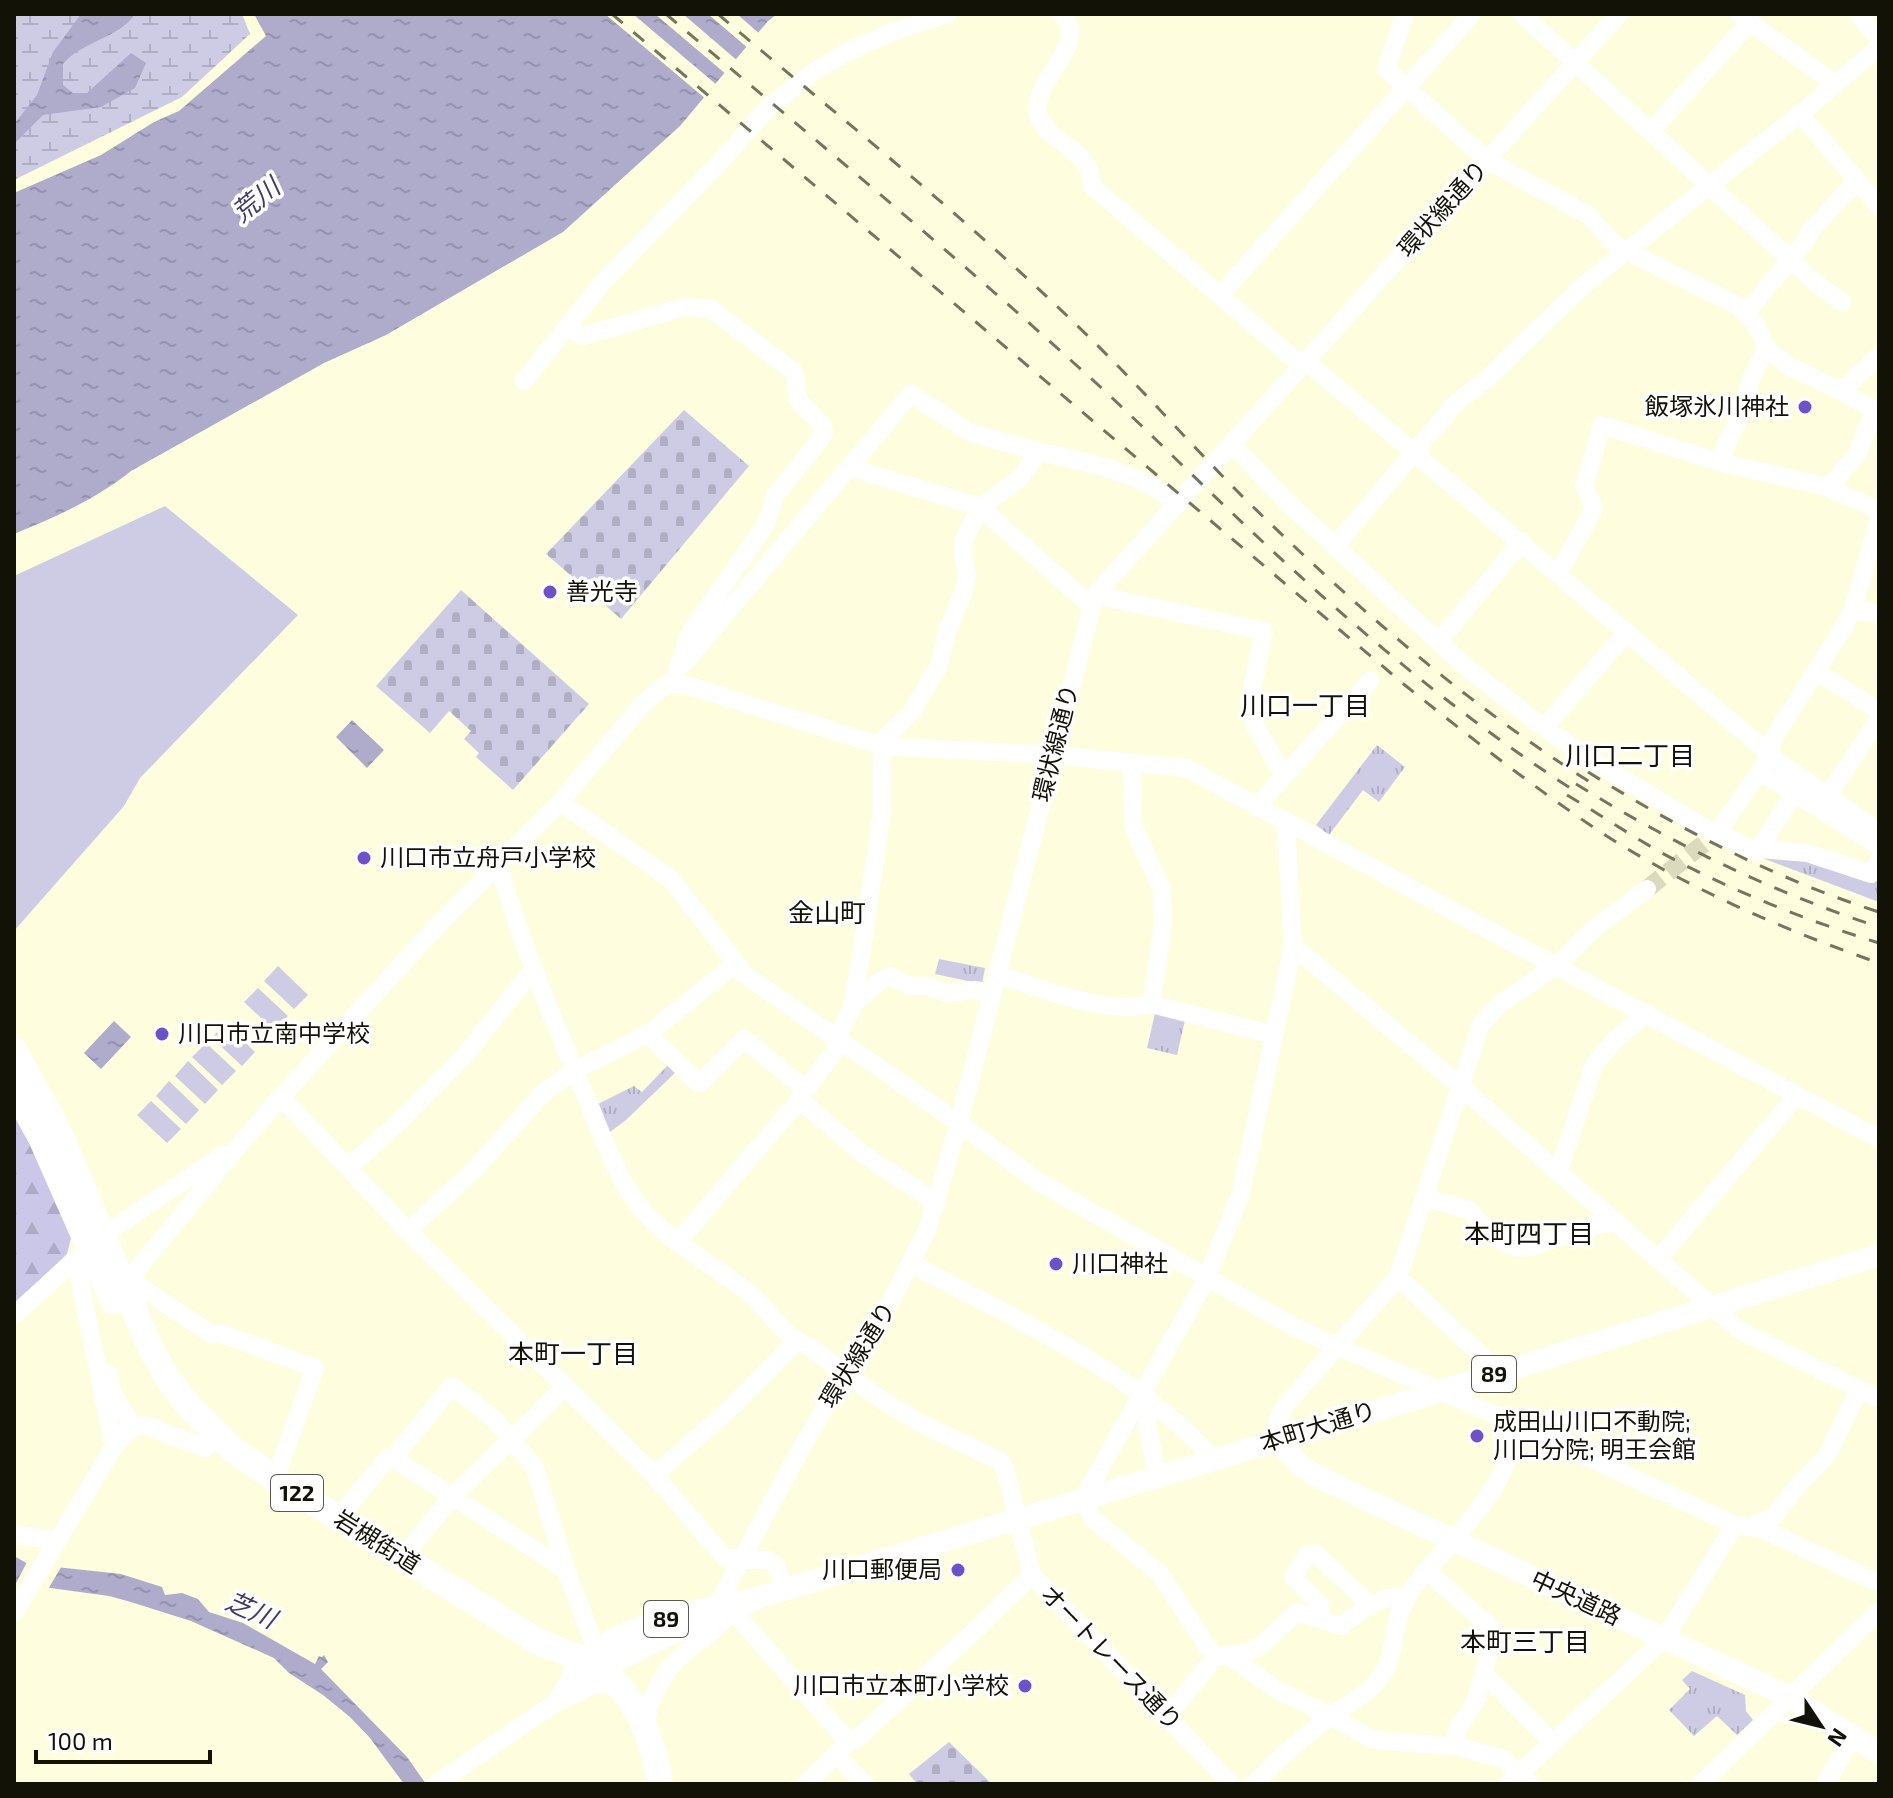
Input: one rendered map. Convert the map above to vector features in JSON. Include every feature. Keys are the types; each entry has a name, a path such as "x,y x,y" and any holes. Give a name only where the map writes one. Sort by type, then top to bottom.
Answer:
{"highway":[{"name":"岩槻街道","path":"14,1050 58,1130 135,1352 154,1388 205,1448 246,1479 529,1652 594,1670"},
{"name":"岩槻街道","path":"14,1089 168,1379 209,1428 275,1479 537,1641 594,1670 607,1696 621,1711 643,1754 650,1784"},
{"path":"594,1670 634,1701 645,1725 660,1784"}],"main road":[{"name":"本町大通り","path":"594,1670 736,1606 786,1589 1879,1255"},
{"name":"中央道路","path":"1276,1440 1301,1466 1318,1477 1792,1698 1879,1753"}],"street":[{"path":"524,381 602,283 769,107 812,73 847,52 892,32 948,14"},
{"path":"1062,14 1071,26 1069,46 1043,86 1037,111 1047,129 1088,164 1092,186 1294,359 1307,362 1522,541 1797,786 1879,846"},
{"path":"1405,14 1386,69 1487,160 1588,215 1624,252 1747,312 1758,326 1766,348 1790,367 1876,411 1858,453 1829,488"},
{"path":"1220,295 1472,14"},
{"path":"1522,14 1816,283 1842,302"},
{"name":"環状線通り","path":"736,1606 723,1594 798,1454 880,1322 912,1264 937,1203 1093,601 1619,14"},
{"path":"1858,14 1879,39"},
{"path":"1651,131 1744,18 1835,84"},
{"path":"1334,547 1455,404 1489,377 1586,283 1800,114 1879,47"},
{"path":"1800,114 1879,206"},
{"path":"1747,312 1808,238 1809,232 1857,181"},
{"path":"567,327 583,336 684,307 711,309 794,372 798,400 823,426 824,434 775,496 766,524 689,635 672,677"},
{"path":"1718,462 1748,398 1749,384 1766,348"},
{"path":"1841,391 1879,356"},
{"path":"275,1479 315,1368 222,1334 211,1334 128,1281 281,1097 437,926 560,802 642,705 672,677 852,468 911,394 969,432 1109,468 1154,485 1178,504"},
{"path":"1559,573 1593,510 1584,486 1602,425 1718,462 1829,488 1879,510"},
{"path":"1232,444 1287,502 1438,642 1544,728 1639,790 1757,852 1760,849 1807,853 1871,874 1879,861"},
{"path":"677,1243 803,1095 838,1040 853,1003 882,811 882,746 885,738 911,713 939,666 967,575 964,540 980,507 1017,481 1040,452"},
{"path":"852,468 980,507 1093,601 1264,631 1253,686 1254,724 1284,776"},
{"path":"1717,833 1770,760 1773,739 1853,608 1879,519"},
{"path":"1438,642 1522,541"},
{"path":"1853,608 1879,615"},
{"path":"1544,728 1627,632"},
{"path":"1816,671 1879,711"},
{"path":"672,677 686,685 882,746 1053,755 1186,768 1879,1139"},
{"path":"1256,807 1370,681"},
{"path":"1827,797 1879,719"},
{"path":"1717,833 1719,818 1770,760"},
{"path":"1132,763 1133,825 1162,890 1163,927 1151,1004"},
{"path":"1797,786 1827,797 1879,832"},
{"path":"1760,849 1797,786"},
{"path":"560,802 671,879 745,975 1039,1182 1336,1348 1441,1391 1742,1526 1759,1528 1879,1583"},
{"path":"1286,823 1293,946 1241,1193 1207,1278 1083,1499 1092,1518 1160,1574 1222,1657 1373,1740 1453,1746 1503,1759 1520,1780 1552,1742 1664,1639 1742,1526 1774,1516 1827,1456 1859,1390"},
{"name":"オートレース通り","path":"499,866 533,970 609,1151 644,1212 677,1243 753,1296 796,1342 808,1346 882,1400 920,1423 1000,1461 1005,1468 1032,1575 1226,1782"},
{"path":"1276,1440 1278,1421 1284,1407 1398,1277 1475,1036 1490,1013 1557,965 1595,928 1647,889"},
{"path":"1293,946 1460,1086 1739,1330 1879,1399"},
{"path":"408,1231 474,1170 543,1093 575,1070 648,1034 736,963"},
{"path":"348,1168 456,1065 533,970"},
{"path":"853,1003 863,998 880,979 890,976 910,986 926,986 947,993 995,984 1100,1006 1139,1007 1151,1004 1274,1035"},
{"path":"1558,1173 1594,1065 1616,1039 1647,1013"},
{"path":"648,1034 699,1084 744,1039 872,1160 937,1203"},
{"path":"1658,1259 1797,1095"},
{"path":"281,1097 408,1231 654,1475 724,1557 768,1560 776,1566 786,1589"},
{"path":"14,1315 95,1242 239,1145"},
{"path":"1424,1197 1469,1210 1493,1238 1518,1248 1531,1247 1590,1226 1616,1222"},
{"path":"95,1242 82,1264 82,1293 114,1447"},
{"path":"912,1264 1071,1350 1142,1396 1197,1441 1212,1458"},
{"path":"1398,1277 1499,1372"},
{"path":"107,1306 99,1321 112,1392 129,1420 129,1429"},
{"path":"654,1475 732,1407 796,1342"},
{"path":"393,1458 450,1386 494,1419 535,1468 566,1570 593,1641 594,1670 557,1702 439,1782"},
{"path":"402,1558 452,1497 564,1388"},
{"path":"1142,1396 1157,1476"},
{"path":"18,1607 114,1447 129,1429 145,1425 205,1448"},
{"path":"1254,1784 1279,1759 1331,1716 1365,1693 1381,1677 1393,1645 1395,1625 1408,1597 1504,1468 1518,1425"},
{"path":"338,1518 389,1457 566,1570"},
{"path":"14,1535 55,1545"},
{"path":"1319,1618 1321,1606 1293,1577 1311,1553 1316,1554 1369,1604"},
{"path":"1426,1570 1495,1631 1476,1700 1459,1727 1453,1746"},
{"path":"806,1784 1032,1575"},
{"path":"1167,1716 1222,1657 1262,1645 1297,1612 1341,1626 1369,1604 1396,1596 1408,1597"},
{"path":"645,1725 647,1709 654,1694 674,1663 722,1623 736,1606"},
{"path":"736,1606 740,1619 842,1748 865,1784"},
{"path":"1701,1784 1879,1611"},
{"path":"1483,1672 1552,1742"},
{"path":"1825,1784 1854,1736"}],"green space":[{"path":"20,14 242,14 250,34 182,97 14,180 14,17"},
{"path":"684,410 749,466 621,619 546,554"},
{"path":"165,506 298,615 140,778 124,806 14,931 14,576"},
{"path":"461,590 589,704 513,790 476,757 479,753 464,739 471,731 449,711 430,733 376,686"},
{"path":"1377,745 1405,767 1379,802 1363,790 1329,835 1316,825"},
{"path":"1757,856 1879,870 1879,902"},
{"path":"939,959 985,968 982,984 935,974"},
{"path":"278,966 308,995 294,1009 264,981"},
{"path":"258,988 288,1016 274,1030 244,1002"},
{"path":"1156,1009 1186,1016 1177,1055 1147,1048"},
{"path":"225,1023 255,1052 242,1066 212,1038"},
{"path":"206,1043 236,1071 222,1085 192,1057"},
{"path":"188,1061 218,1090 205,1104 175,1076"},
{"path":"669,1064 677,1071 610,1132 598,1104 634,1086 642,1092"},
{"path":"169,1081 199,1110 186,1124 156,1096"},
{"path":"151,1101 181,1129 167,1143 137,1115"},
{"path":"14,1111 71,1238 67,1254 14,1304"},
{"path":"1692,1671 1745,1695 1746,1711 1753,1720 1737,1735 1717,1716 1694,1736 1669,1710 1690,1689 1682,1680"},
{"path":"949,1742 992,1784 917,1784 909,1774"}],"water":[{"path":"81,14 135,14 119,29 71,56 63,64 63,85 73,93 87,93 131,53 146,63 135,88 101,107 43,115 14,144 14,124 37,95 53,52"},
{"name":"荒川","path":"254,14 777,14 680,126 563,232 386,335 324,363 131,471 90,499 14,534 14,193 101,155 154,122 179,111 266,36"},
{"path":"352,720 384,750 367,768 336,737"},
{"path":"114,1021 131,1037 101,1069 84,1053"},
{"path":"14,1556 28,1564 121,1574 162,1587 165,1595 182,1593 198,1599 209,1612 243,1623 315,1664 319,1656 324,1655 328,1662 321,1669 407,1757 426,1784 404,1784 350,1717 289,1673 274,1658 191,1621 131,1602 14,1583"}],"pier":[{"path":"605,14 633,14 718,86 707,100"},
{"path":"655,14 683,14 739,62 727,75"},
{"path":"708,14 737,14 761,35 749,49"},
{"path":"28,1560 63,1564 47,1591 14,1587"}],"tunnel":[{"path":"1647,889 1717,833"}],"railway":[{"path":"612,14 1406,686 1527,780 1602,833 1702,890 1772,922 1879,963"},
{"path":"666,14 1025,319 1355,625 1488,731 1581,795"},
{"path":"718,14 1002,255 1111,359 1243,497 1367,613 1454,686 1593,784"},
{"path":"1588,772 1729,851 1803,884 1879,912"},
{"path":"1576,784 1685,846 1761,882 1879,927"},
{"path":"1567,795 1662,853 1741,892 1879,943"}],"place":[{"name":"飯塚氷川神社","path":"1805,407"},
{"name":"善光寺","path":"550,592"},
{"name":"川口市立舟戸小学校","path":"364,858"},
{"name":"川口市立南中学校","path":"162,1034"},
{"name":"川口神社","path":"1056,1264"},
{"name":"成田山川口不動院; 川口分院; 明王会館","path":"1477,1436"},
{"name":"川口郵便局","path":"958,1570"},
{"name":"川口市立本町小学校","path":"1025,1686"}],"district":[{"name":"川口一丁目","path":"1305,706"},
{"name":"川口二丁目","path":"1630,756"},
{"name":"金山町","path":"827,913"},
{"name":"本町四丁目","path":"1529,1234"},
{"name":"本町一丁目","path":"573,1354"},
{"name":"本町三丁目","path":"1525,1642"}],"water label":[{"name":"芝川","path":"251,1610"}]}
